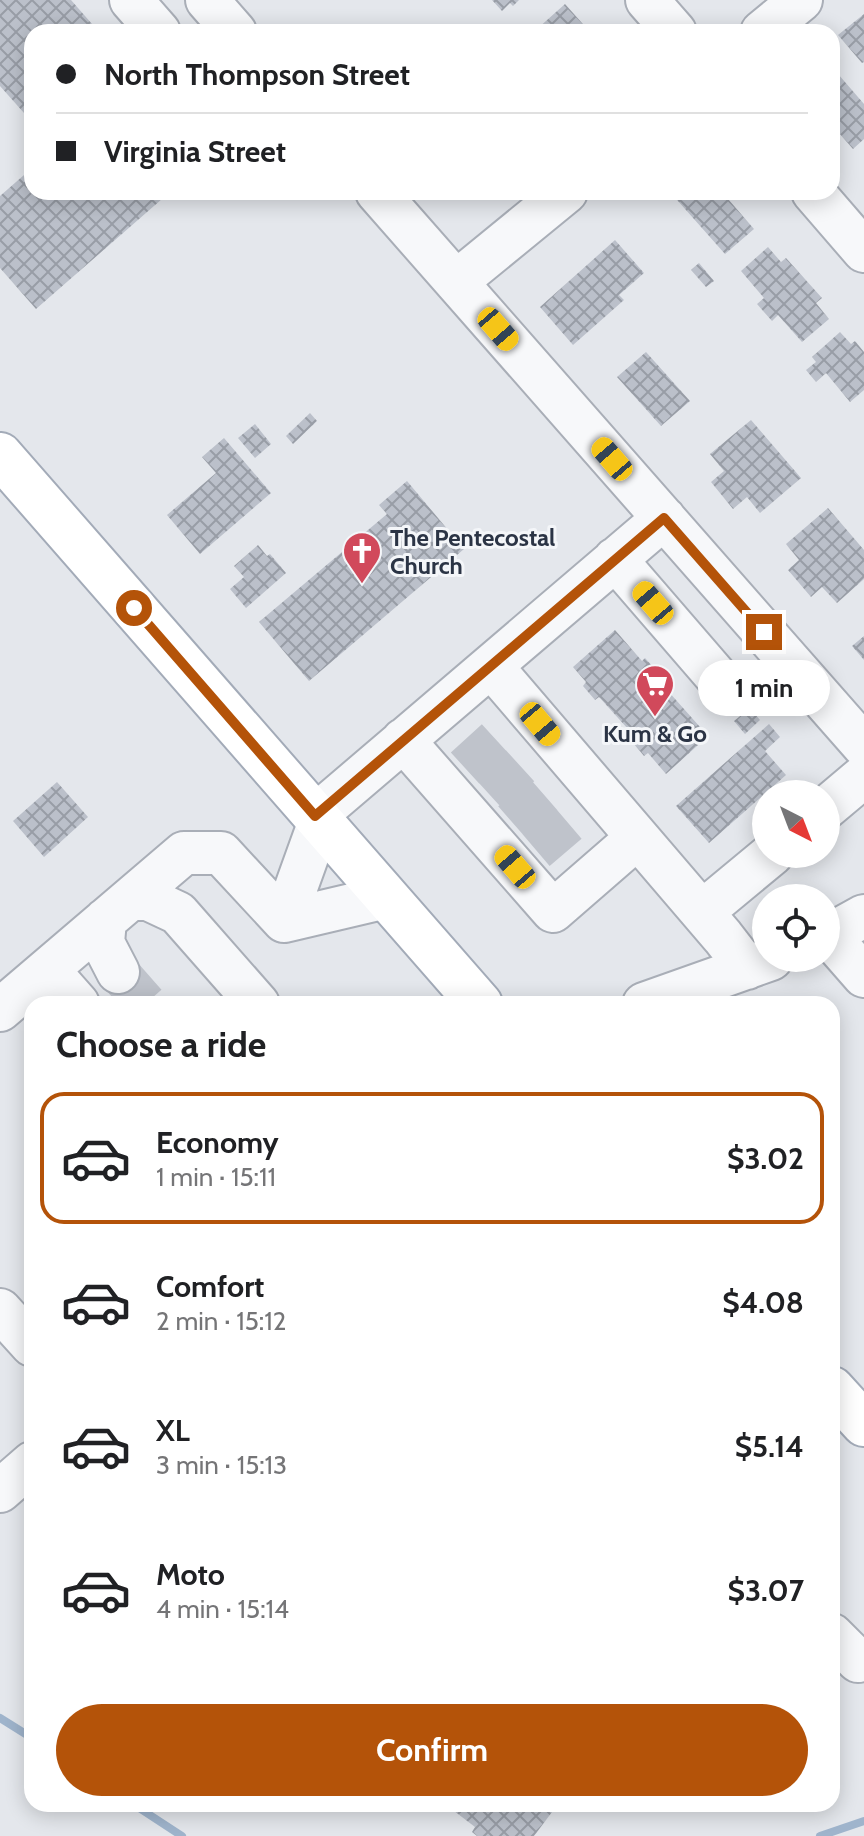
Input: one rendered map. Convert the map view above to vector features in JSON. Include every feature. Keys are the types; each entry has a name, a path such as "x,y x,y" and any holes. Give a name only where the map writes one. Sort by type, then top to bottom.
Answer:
{"main road":[{"path":"0,455 473,996"},
{"path":"840,1398 864,1424"}],"street":[{"path":"131,0 152,24"},
{"path":"207,0 228,24"},
{"path":"647,0 668,24"},
{"path":"772,24 801,0"},
{"path":"384,200 864,746"},
{"path":"456,282 556,200"},
{"path":"820,200 864,251"},
{"path":"284,921 318,819 403,740 664,518"},
{"path":"615,559 729,691"},
{"path":"491,666 555,760 637,838 702,912 740,976 671,996"},
{"path":"403,740 490,817 553,911 637,838"},
{"path":"840,796 864,776"},
{"path":"0,1010 184,853 221,853 284,921"},
{"path":"702,912 755,868"},
{"path":"284,921 386,897"},
{"path":"118,972 103,943 118,910 148,899 178,913 251,996"},
{"path":"840,930 864,976"},
{"path":"48,970 71,996"},
{"path":"0,1310 24,1336"}],"building":[{"path":"0,0 71,0 92,24 24,24 24,113 0,86"},
{"path":"492,0 519,0 502,11"},
{"path":"565,4 583,24 543,24"},
{"path":"864,14 864,62 840,37 840,33"},
{"path":"840,76 864,104 864,139 853,149 840,134"},
{"path":"24,175 24,200 161,200 36,309 0,268 0,196"},
{"path":"677,200 729,200 754,229 725,254"},
{"path":"615,240 644,273 619,295 624,300 573,345 540,307"},
{"path":"768,247 781,262 786,258 822,298 816,303 829,319 802,342 778,315 772,321 757,304 764,298 741,271"},
{"path":"699,263 714,281 706,287 691,270"},
{"path":"840,332 851,344 855,341 864,352 864,390 850,402 826,373 816,382 806,370 816,362 812,357"},
{"path":"646,352 690,401 661,426 617,377"},
{"path":"310,413 317,421 293,444 286,436"},
{"path":"751,420 801,478 760,513 747,497 733,509 711,482 724,471 710,454"},
{"path":"255,424 271,444 255,458 238,438"},
{"path":"224,438 271,493 200,554 167,515 216,473 202,457"},
{"name":"The Pentecostal Church","path":"407,481 464,549 309,681 259,622 387,514 379,505"},
{"path":"828,508 864,550 864,579 837,603 822,587 811,597 788,570 799,560 786,544"},
{"path":"258,545 286,573 246,608 230,589 244,577 234,566"},
{"name":"Kum & Go","path":"615,630 642,661 645,658 664,679 660,682 708,736 666,774 648,753 644,756 634,744 638,740 599,697 595,700 583,686 586,682 573,667"},
{"path":"864,636 864,660 852,646"},
{"path":"750,708 760,720 745,734 734,721"},
{"path":"769,724 780,737 765,751 786,775 780,780 752,780 752,805 709,843 676,806"},
{"path":"57,782 88,817 44,857 13,821"},
{"path":"455,1812 552,1812 534,1836 477,1836 472,1832 475,1827"}],"waterway":[{"path":"0,1718 24,1733"},
{"path":"145,1812 182,1836"},
{"path":"820,1836 864,1821"}],"tunnel":[{"path":"465,768 511,726"},
{"path":"489,794 533,754"},
{"path":"512,822 559,781"},
{"path":"536,850 584,809"},
{"path":"118,972 139,996"}],"place":[{"name":"The Pentecostal Church","path":"362,585"},
{"name":"Kum & Go","path":"655,718"}],"route":[{"path":"134,608 315,816 664,518 764,632"}]}
